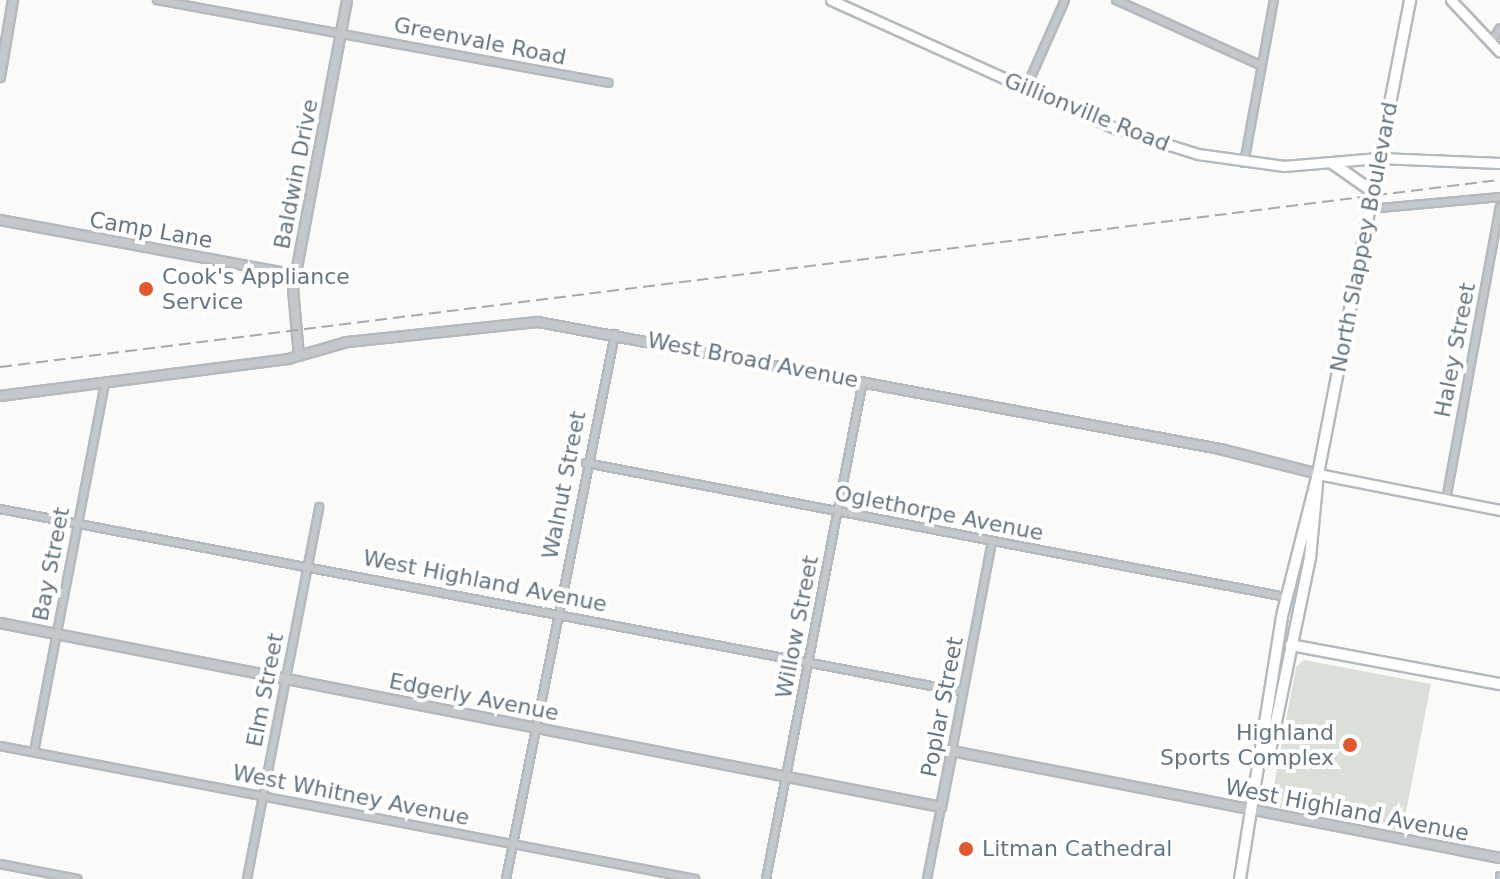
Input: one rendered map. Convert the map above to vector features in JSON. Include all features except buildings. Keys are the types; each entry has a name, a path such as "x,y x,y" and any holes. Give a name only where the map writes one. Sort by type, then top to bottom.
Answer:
{"main road":[{"name":"Gillionville Road","path":"831,0 1026,88 1161,144 1244,163 1332,163 1379,158 1500,163"},
{"path":"1451,0 1500,52"},
{"name":"North Slappey Boulevard","path":"1261,759 1271,746 1291,645 1318,474 1411,3"},
{"path":"1332,163 1372,191"},
{"name":"North Slappey Boulevard","path":"1261,759 1273,665 1286,597 1318,474"},
{"name":"West Broad Avenue","path":"1318,474 1500,510"},
{"path":"1281,622 1291,645"},
{"path":"1273,665 1291,645"},
{"path":"1291,645 1500,684"},
{"path":"1240,879 1261,759"}],"street":[{"path":"0,77 13,0"},
{"name":"Greenvale Road","path":"157,0 608,83"},
{"name":"Baldwin Drive","path":"299,356 291,315 296,275 347,0"},
{"path":"1026,88 1065,0"},
{"path":"1116,0 1262,66"},
{"path":"1244,163 1274,0"},
{"path":"1491,43 1500,28"},
{"path":"1369,209 1500,197"},
{"name":"Haley Street","path":"1446,500 1500,207"},
{"name":"Camp Lane","path":"0,220 296,275"},
{"name":"West Broad Avenue","path":"0,396 299,356 337,343 498,324 564,324 863,381 1318,474"},
{"name":"Walnut Street","path":"506,879 586,463 615,334"},
{"name":"Willow Street","path":"766,879 863,381"},
{"name":"Bay Street","path":"34,752 105,383"},
{"name":"Oglethorpe Avenue","path":"586,463 1286,597"},
{"name":"Elm Street","path":"247,879 319,507"},
{"name":"West Highland Avenue","path":"0,509 308,565 963,692"},
{"name":"Poplar Street","path":"927,879 992,542"},
{"name":"Edgerly Avenue","path":"0,623 941,807"},
{"name":"West Whitney Avenue","path":"0,746 695,879"},
{"name":"West Highland Avenue","path":"952,751 1500,858"},
{"path":"0,864 41,875 78,879"}],"shaded area":[{"name":"Highland Sports Complex","path":"1304,660 1431,684 1402,832 1270,806 1296,667"}],"railway":[{"path":"0,367 1500,180"}],"place":[{"name":"Cook's Appliance Service","path":"146,289"},
{"name":"Highland Sports Complex","path":"1350,745"},
{"name":"Litman Cathedral","path":"966,849"}]}
